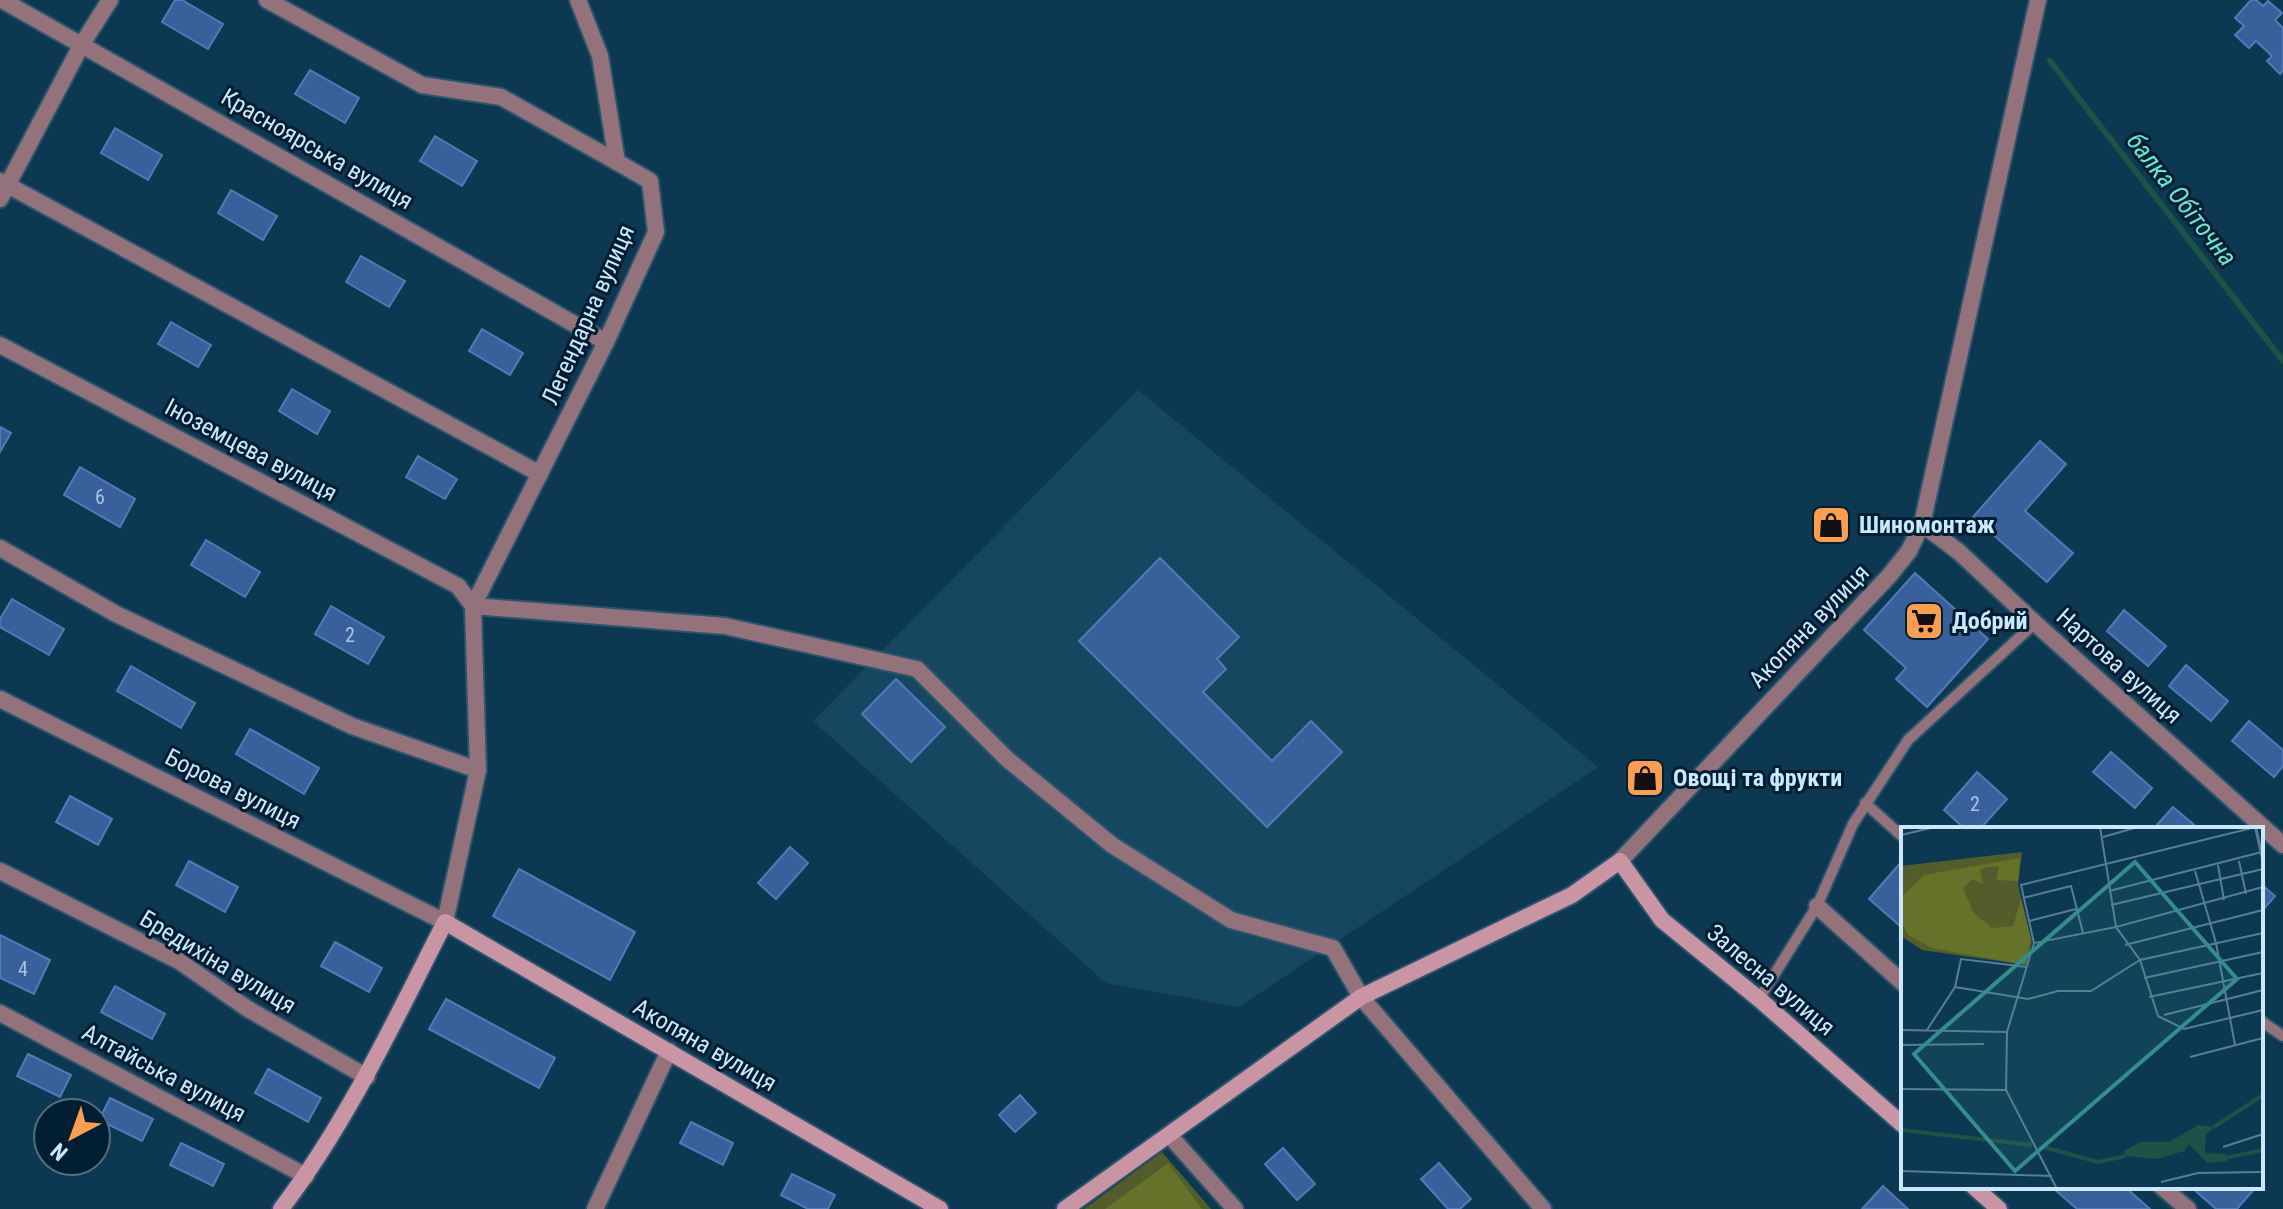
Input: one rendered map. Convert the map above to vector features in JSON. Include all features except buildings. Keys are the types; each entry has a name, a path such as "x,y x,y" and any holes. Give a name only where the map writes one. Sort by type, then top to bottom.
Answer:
{"main road":[{"name":"Акопяна вулиця","path":"1065,1209 1361,997 1572,895 1620,861"},
{"name":"Залесна вулиця","path":"1620,861 1662,920 1759,999 1901,1123"},
{"name":"Акопяна вулиця","path":"445,922 940,1209"},
{"path":"281,1209 306,1176 367,1077 445,922"},
{"path":"1976,1189 1999,1209"}],"street":[{"name":"Красноярська вулиця","path":"2,0 606,342"},
{"path":"110,0 82,44 3,188 540,474"},
{"path":"267,0 422,85 501,97 617,162"},
{"path":"578,0 600,56 617,162"},
{"name":"Акопяна вулиця","path":"1620,861 1889,576 1909,551 1922,524 2038,0"},
{"name":"Легендарна вулиця","path":"473,606 606,342 656,232 650,181 617,162"},
{"name":"Іноземцева вулиця","path":"0,345 458,586 473,606"},
{"name":"Нартова вулиця","path":"1922,524 1959,552 2263,827"},
{"path":"0,548 116,614 352,726 478,770"},
{"path":"445,922 478,770 473,606 725,626 917,669 1007,759 1112,845 1231,920 1333,948 1361,997 1543,1209"},
{"name":"Борова вулиця","path":"0,699 445,922"},
{"name":"Нартова вулиця","path":"2263,827 2283,845"},
{"name":"Бредихіна вулиця","path":"0,871 179,961 248,1009 367,1077"},
{"path":"1817,906 1901,981"},
{"name":"Алтайська вулиця","path":"0,1013 306,1176"},
{"path":"595,1209 669,1051"},
{"path":"1170,1136 1235,1209"},
{"path":"2164,1189 2188,1209"}],"lane":[{"path":"1759,999 1817,906 1865,803 1908,740 2035,623"},
{"path":"1865,803 1901,835"},
{"path":"2263,1022 2283,1036"}],"shaded area":[{"path":"1138,390 1598,767 1239,1007 1106,983 813,721"}],"green space":[{"path":"1162,1152 1211,1209 1084,1209"},
{"path":"1168,1163 1202,1209 1105,1209"}],"waterway":[{"name":"балка Обіточна","path":"2050,61 2283,361"}],"place":[{"name":"Шиномонтаж","path":"1831,525"},
{"name":"Добрий","path":"1924,621"},
{"name":"Овощі та фрукти","path":"1645,778"}]}
